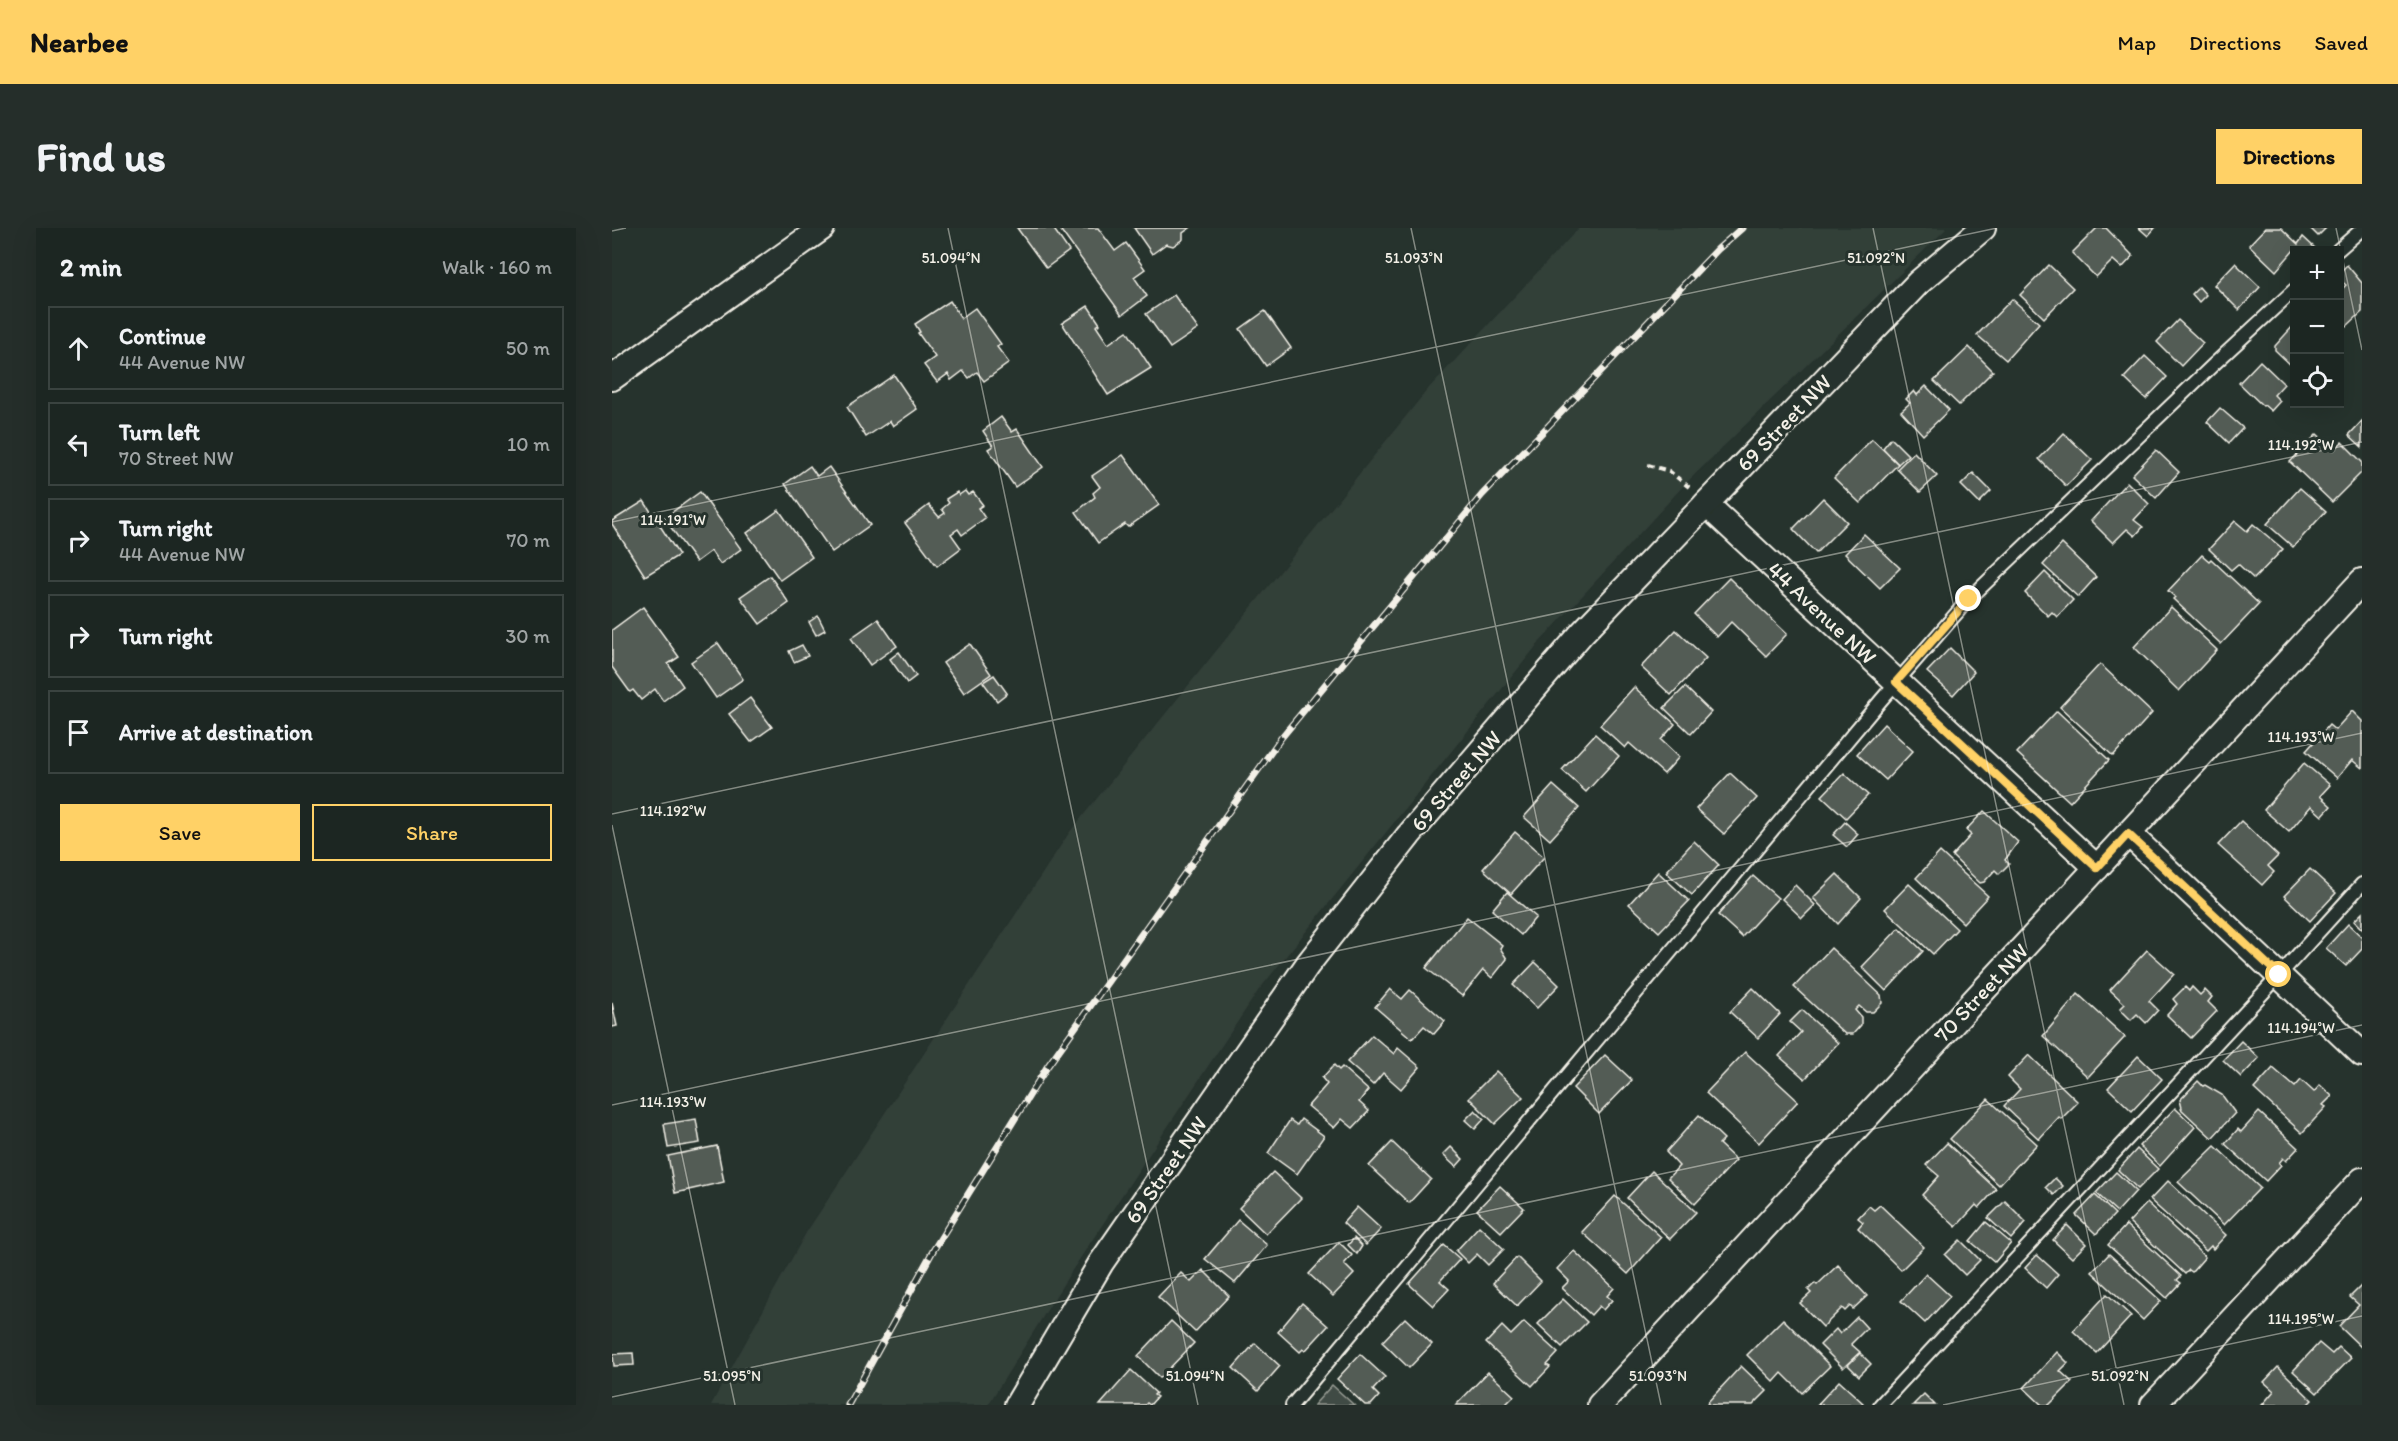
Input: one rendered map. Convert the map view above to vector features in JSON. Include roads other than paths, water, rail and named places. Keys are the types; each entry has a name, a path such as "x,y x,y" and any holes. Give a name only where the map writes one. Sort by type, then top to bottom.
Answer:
{"street":[{"path":"612,378 822,228"},
{"name":"69 Street NW","path":"1017,1405 1101,1263 1308,964 1409,835 1582,633 1918,283 1983,228"},
{"name":"44 Avenue NW","path":"1706,504 2097,868"},
{"name":"70 Street NW","path":"1600,1405 2362,581"},
{"path":"2128,834 2362,1054"},
{"path":"2153,1405 2362,1180"}],"lane":[{"path":"2343,246 2362,229"},
{"path":"1292,1405 1896,682 1969,599 2212,366 2290,295"},
{"path":"1880,1405 2362,884"}],"railway":[{"path":"848,1405 934,1249 1047,1067 1281,738 1482,495 1718,249 1742,228"}]}
